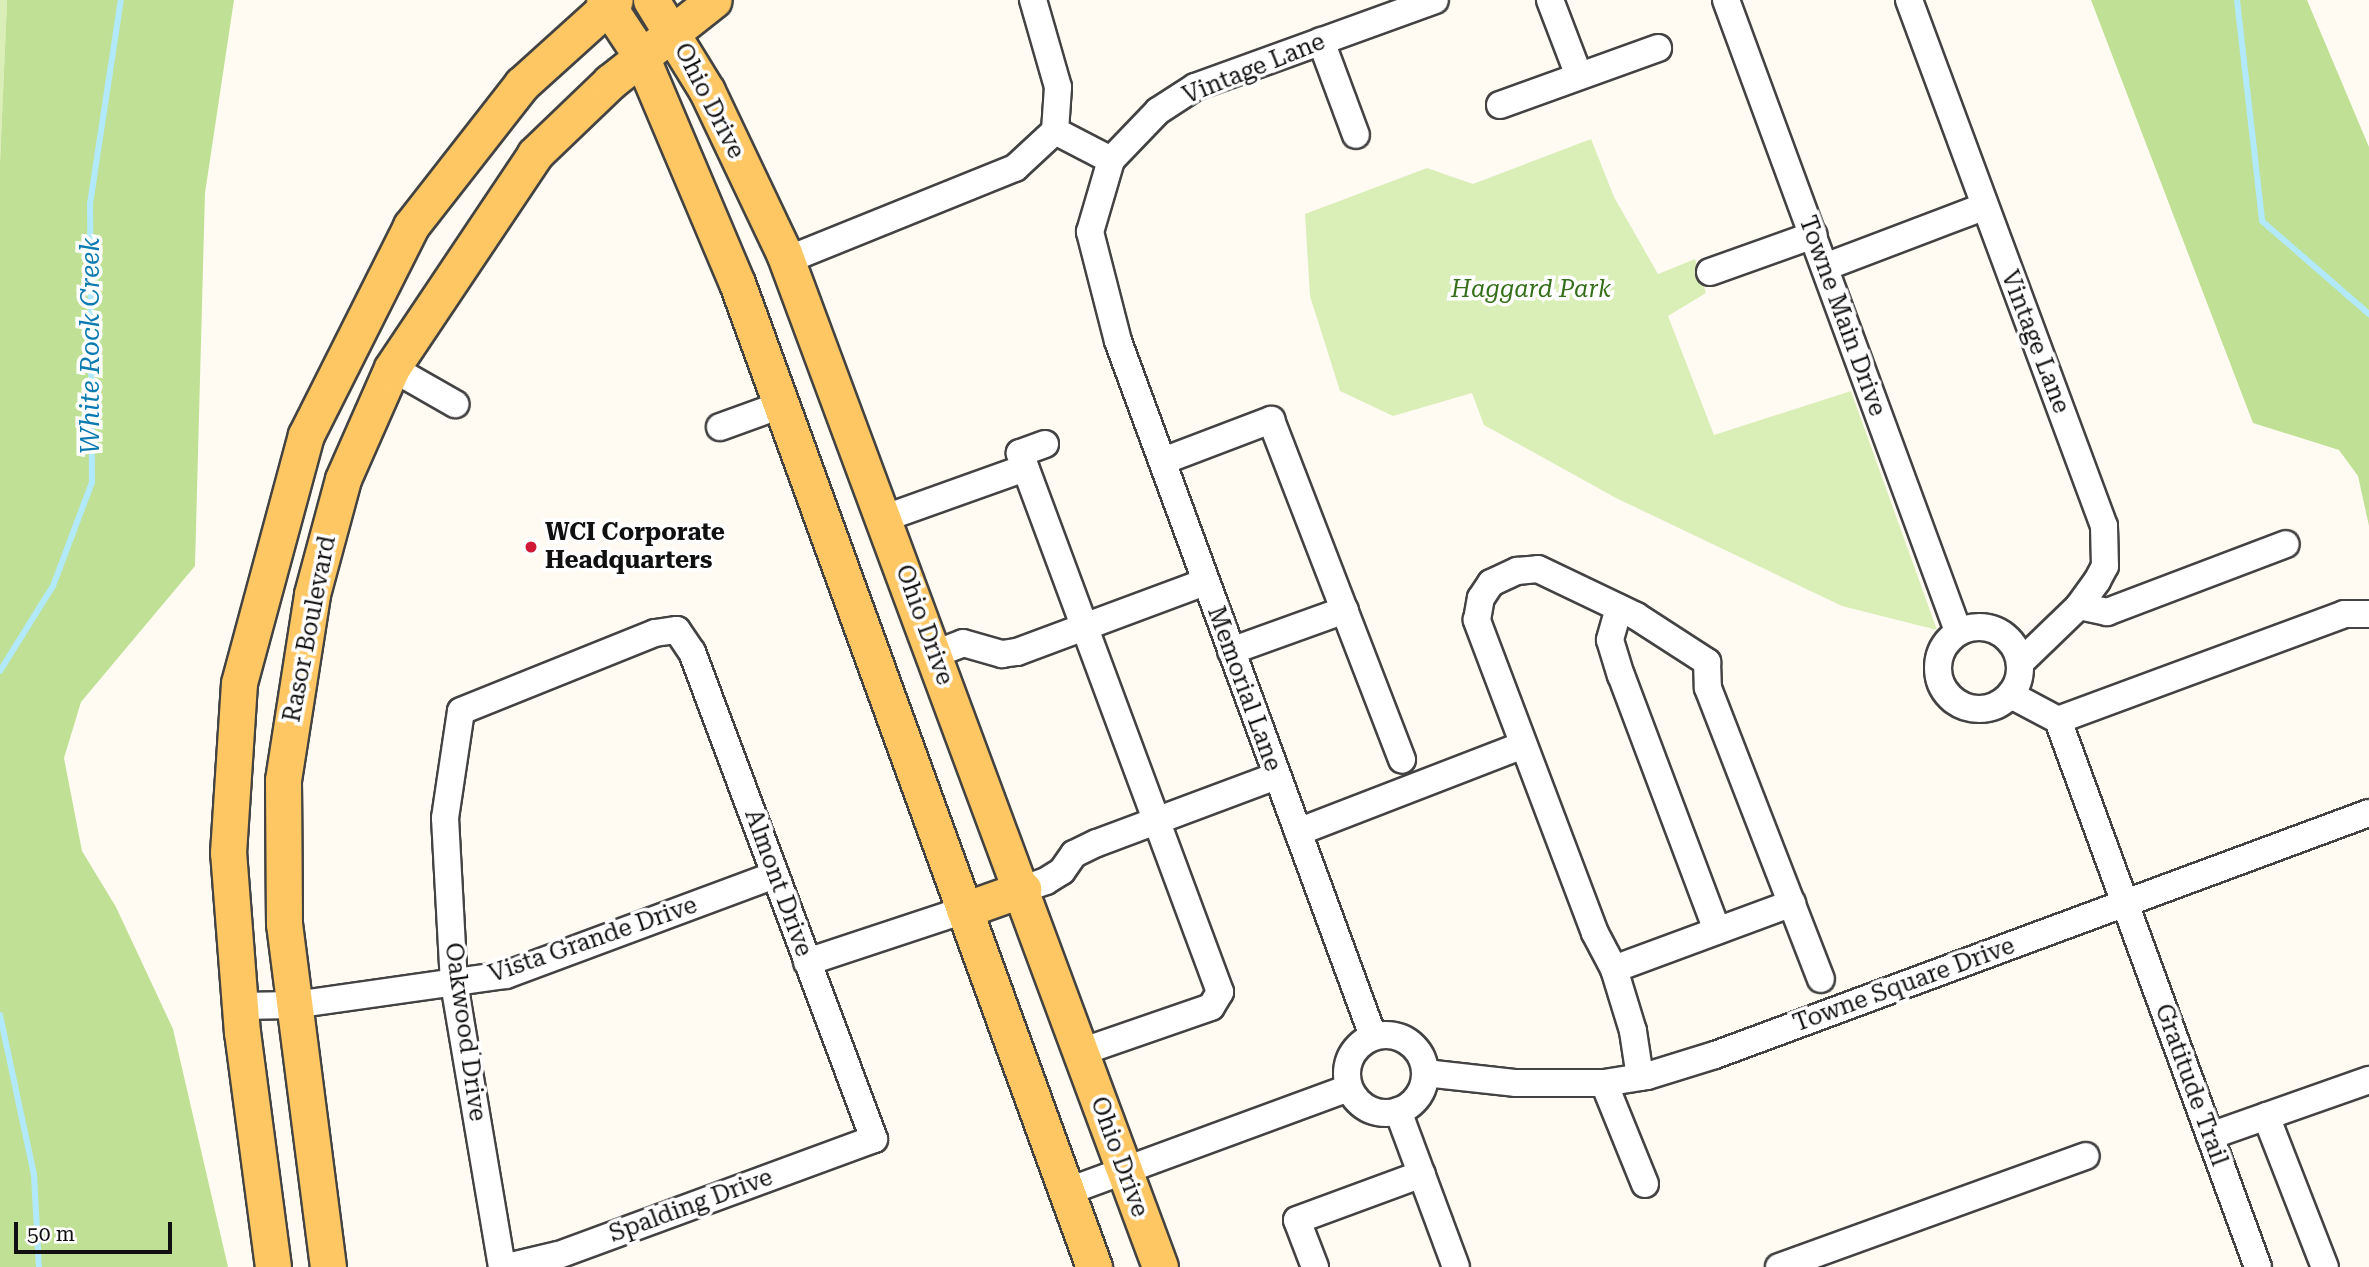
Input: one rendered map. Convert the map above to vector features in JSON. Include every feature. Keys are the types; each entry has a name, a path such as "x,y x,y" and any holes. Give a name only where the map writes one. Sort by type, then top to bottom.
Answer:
{"main road":[{"name":"Ohio Drive","path":"650,0 673,32 787,260 1023,890 1160,1267"},
{"name":"Rasor Boulevard","path":"328,1267 284,924 283,780 312,594 343,479 392,369 535,154 641,56 714,0"},
{"name":"Ohio Drive","path":"609,2 641,56 702,194 880,675 1094,1267"},
{"name":"Rasor Boulevard","path":"273,1267 240,1006 228,853 239,684 306,435 411,226 522,84 609,2"},
{"path":"350,347 392,369"},
{"path":"781,405 835,385"},
{"path":"880,675 935,654"},
{"path":"239,684 296,699"},
{"path":"964,910 1023,890"}],"street":[{"path":"787,260 1015,167 1055,131 1058,86 1032,0"},
{"name":"Vintage Lane","path":"1118,341 1093,256 1090,232 1111,160 1148,119 1195,87 1321,41 1399,6 1435,0"},
{"path":"1550,0 1579,76"},
{"name":"Towne Main Drive","path":"1726,0 1958,631"},
{"name":"Vintage Lane","path":"1909,0 1983,207 2104,527 2105,566 2079,606 2021,662"},
{"path":"1321,41 1356,135"},
{"path":"1500,105 1658,48"},
{"path":"1055,131 1111,160"},
{"path":"1825,267 1983,207"},
{"path":"1710,272 1814,235"},
{"name":"Memorial Lane","path":"1118,341 1373,1036"},
{"path":"392,369 455,404"},
{"path":"720,427 781,405"},
{"path":"1163,461 1271,420 1402,760"},
{"path":"1045,444 1020,453 1220,992 1211,1007 1081,1052"},
{"path":"885,518 1025,468"},
{"path":"2079,606 2107,612 2286,544"},
{"path":"1640,1077 1633,1031 1614,969 1595,933 1478,620 1481,598 1491,583 1517,571 1538,569 1619,608 1707,662 1708,688 1821,979"},
{"path":"935,654 963,643 1002,654 1017,652 1205,582"},
{"path":"1619,608 1610,639 1717,931"},
{"path":"1231,651 1345,611"},
{"path":"2058,720 2344,614 2369,614"},
{"path":"1976,626 1994,629 2009,639 2021,662 2018,683 2011,695 2000,704 1971,709 1947,695 1939,682 1938,660 1947,640 1958,631 1976,626"},
{"name":"Oakwood Drive","path":"505,1267 454,984 445,818 461,712 654,633 677,631"},
{"name":"Almont Drive","path":"677,631 692,652 874,1139"},
{"path":"2011,695 2058,720 2123,903"},
{"path":"1298,832 1523,746"},
{"path":"1023,890 1062,872 1074,854 1156,820 1276,776"},
{"name":"Towne Square Drive","path":"1425,1073 1516,1083 1604,1083 1640,1077 1715,1055 2369,813"},
{"name":"Vista Grande Drive","path":"240,1006 294,1005 506,975 775,874"},
{"path":"1614,969 1791,903"},
{"name":"Gratitude Trail","path":"2123,903 2258,1267"},
{"path":"807,962 964,910"},
{"path":"1373,1036 1399,1037 1418,1051 1425,1073 1422,1089 1398,1111 1371,1109 1348,1088 1351,1059 1373,1036"},
{"path":"2210,1136 2369,1080"},
{"path":"1604,1083 1645,1184"},
{"path":"1066,1192 1348,1088"},
{"path":"1398,1111 1456,1267"},
{"path":"2266,1116 2325,1267"},
{"name":"Spalding Drive","path":"505,1267 558,1255 874,1139"},
{"path":"1779,1267 2086,1156"},
{"path":"1315,1267 1297,1220 1422,1174"}],"green space":[{"path":"0,0 7,0 0,163"},
{"path":"7,0 234,0 205,193 195,566 81,702 64,758 82,851 116,907 173,1029 228,1267 0,1267 0,163"},
{"path":"2091,0 2307,0 2369,147 2369,526 2358,476 2339,450 2253,423"},
{"name":"Haggard Park","path":"1591,139 1614,197 1658,274 1695,259 1706,293 1668,316 1714,435 1851,391 1937,630 1842,606 1616,498 1484,425 1472,393 1393,416 1340,391 1310,296 1305,214 1427,168 1473,184"}],"waterway":[{"name":"White Rock Creek","path":"0,671 53,586 92,482 90,204 121,0"},
{"path":"2237,0 2262,221 2369,314"},
{"name":"White Rock Creek","path":"0,1015 34,1175 39,1267"}],"place":[{"name":"WCI Corporate Headquarters","path":"531,547"}]}
